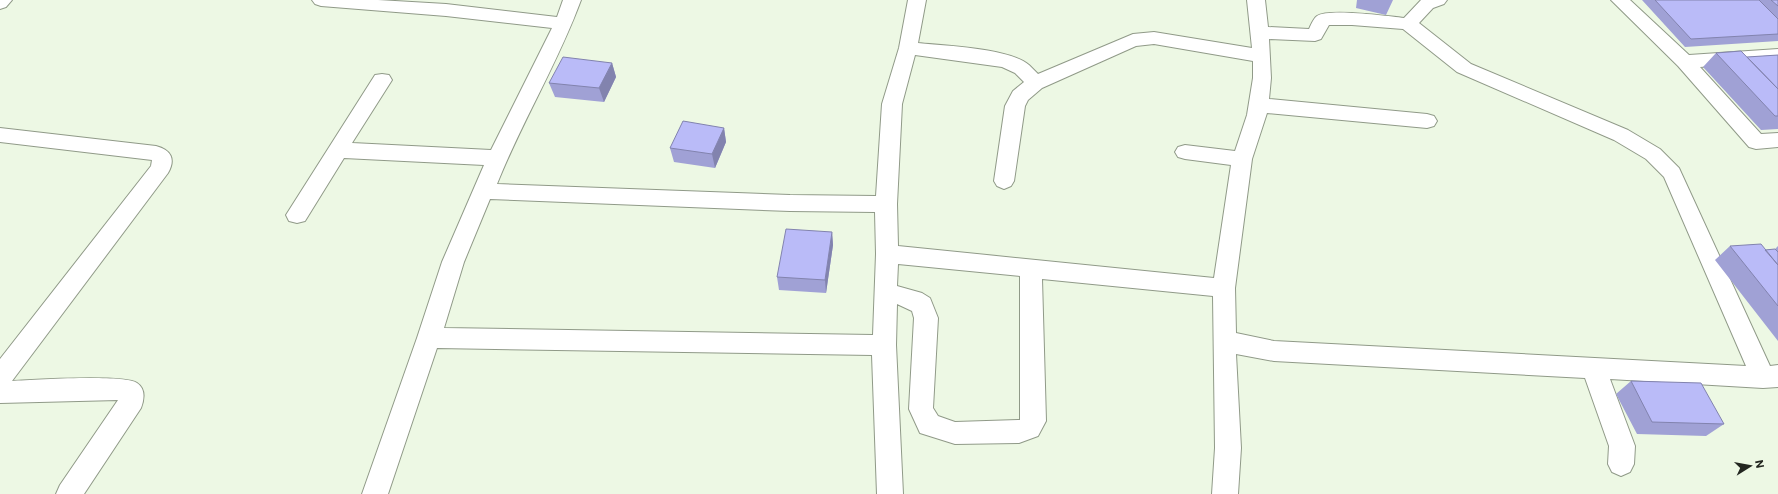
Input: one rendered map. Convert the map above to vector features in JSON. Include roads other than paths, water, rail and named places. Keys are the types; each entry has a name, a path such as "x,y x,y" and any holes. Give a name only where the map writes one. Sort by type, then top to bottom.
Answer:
{"street":[{"path":"0,3 3,0"},
{"path":"320,0 446,10 563,24"},
{"path":"375,494 429,338 453,262 497,158 563,24 572,0"},
{"path":"890,494 884,345 887,292 886,204 892,104 908,48 917,0"},
{"path":"1225,494 1228,448 1224,341 1224,288 1242,159 1257,115 1262,78 1262,56 1256,0"},
{"path":"1408,24 1427,4 1438,0"},
{"path":"1620,0 1685,62 1756,142 1778,140"},
{"path":"1224,341 1274,351 1770,376 1708,256 1672,173 1653,154 1621,135 1464,68 1408,24 1352,19 1325,19 1322,21 1315,35 1260,33"},
{"path":"1004,181 1015,106 1020,96 1035,83 1133,40 1154,38 1262,56"},
{"path":"908,48 992,58 1008,62 1022,69 1035,83"},
{"path":"1685,62 1778,55"},
{"path":"296,215 382,80"},
{"path":"1258,105 1427,121"},
{"path":"0,135 156,153 162,157 161,168 0,378"},
{"path":"338,150 497,158"},
{"path":"1185,152 1242,159"},
{"path":"483,190 782,202 886,204"},
{"path":"887,254 1224,288"},
{"path":"1708,256 1731,254"},
{"path":"887,292 914,300 922,305 926,318 921,409 929,425 955,433 1019,432 1029,428 1033,421 1031,269"},
{"path":"429,338 884,345"},
{"path":"1594,368 1622,446 1621,464"},
{"path":"0,392 116,389 129,391 132,395 132,400 69,494"}]}
